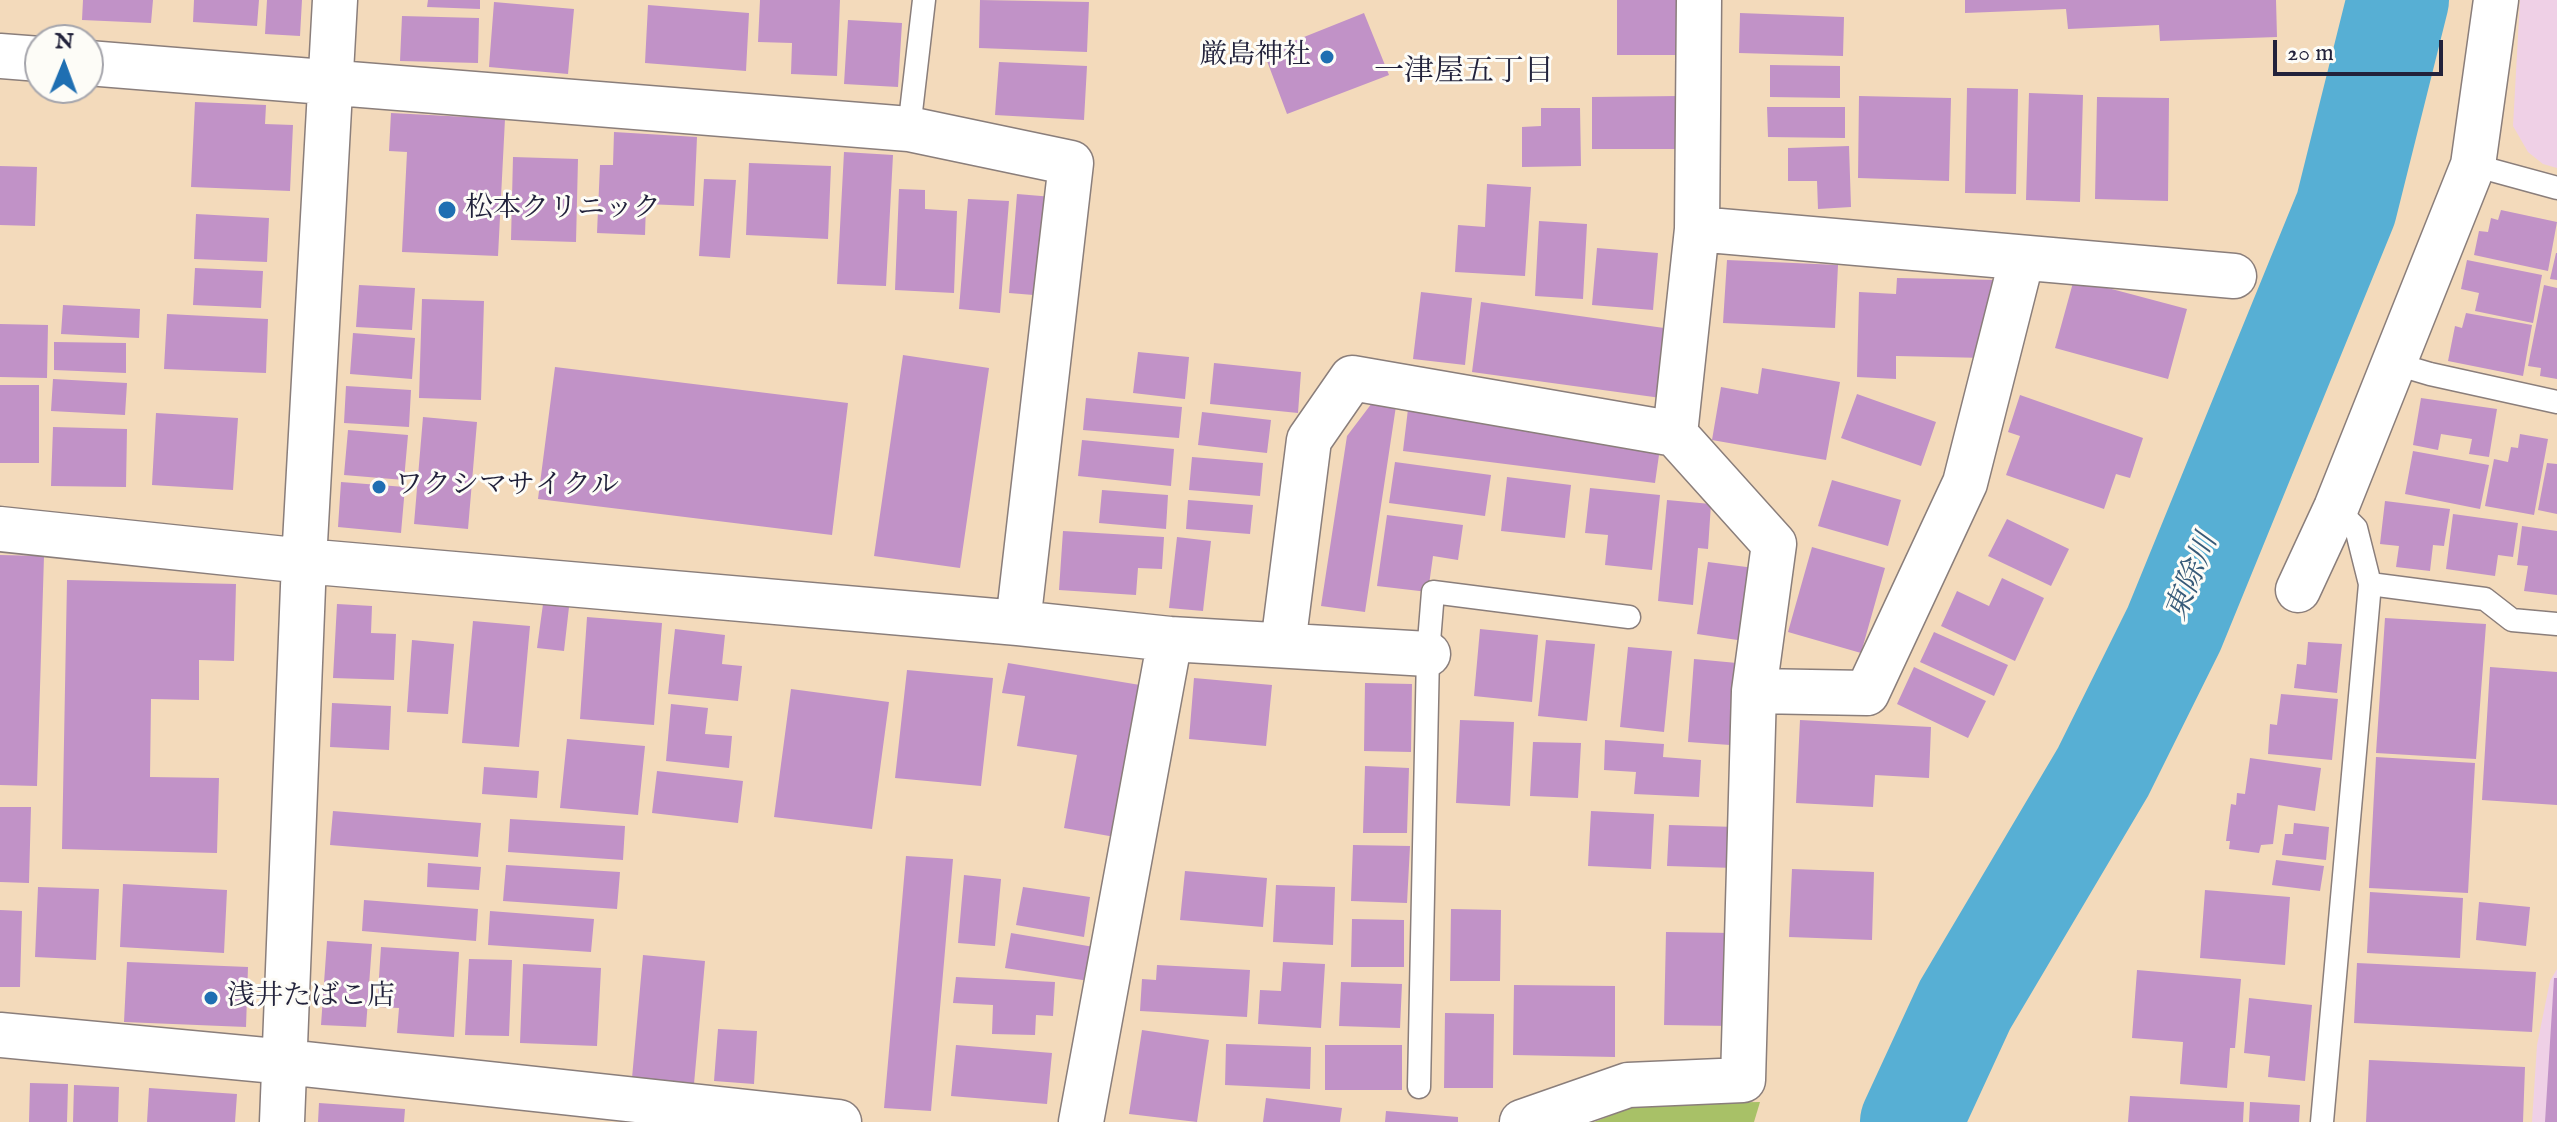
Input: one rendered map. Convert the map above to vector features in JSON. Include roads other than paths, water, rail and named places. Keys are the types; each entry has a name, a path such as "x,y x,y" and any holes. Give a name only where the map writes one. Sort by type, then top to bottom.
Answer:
{"street":[{"path":"282,1122 304,561 335,0"},
{"path":"1675,434 1697,229 1699,0"},
{"path":"2298,590 2336,508 2473,165 2496,0"},
{"path":"0,56 24,58"},
{"path":"104,64 909,129 1071,163 1018,623"},
{"path":"1697,229 2234,276"},
{"path":"1754,691 1867,693 1965,483 2022,258"},
{"path":"1283,645 1309,440 1352,378 1675,434 1774,544 1754,691 1743,1080 1628,1085 1522,1122"},
{"path":"0,529 304,561 1170,639 1428,654"},
{"path":"1081,1122 1170,639"},
{"path":"0,1035 286,1062 839,1122"}],"lane":[{"path":"909,129 924,0"},
{"path":"2473,165 2557,188"},
{"path":"2393,363 2557,402"},
{"path":"2322,1122 2370,584 2356,528 2336,508"},
{"path":"2370,584 2485,599 2512,620 2557,624"},
{"path":"1419,1087 1428,654 1433,592 1629,617"}],"waterway":[{"name":"東除川","path":"1911,1122 1965,1005 2103,772 2174,629 2346,208 2398,0"}],"place":[{"name":"厳島神社","path":"1327,57"},
{"name":"松本クリニック","path":"447,210"},
{"name":"ワクシマサイクル","path":"379,487"},
{"name":"浅井たばこ店","path":"211,998"}],"district":[{"name":"一津屋五丁目","path":"1464,74"}]}
